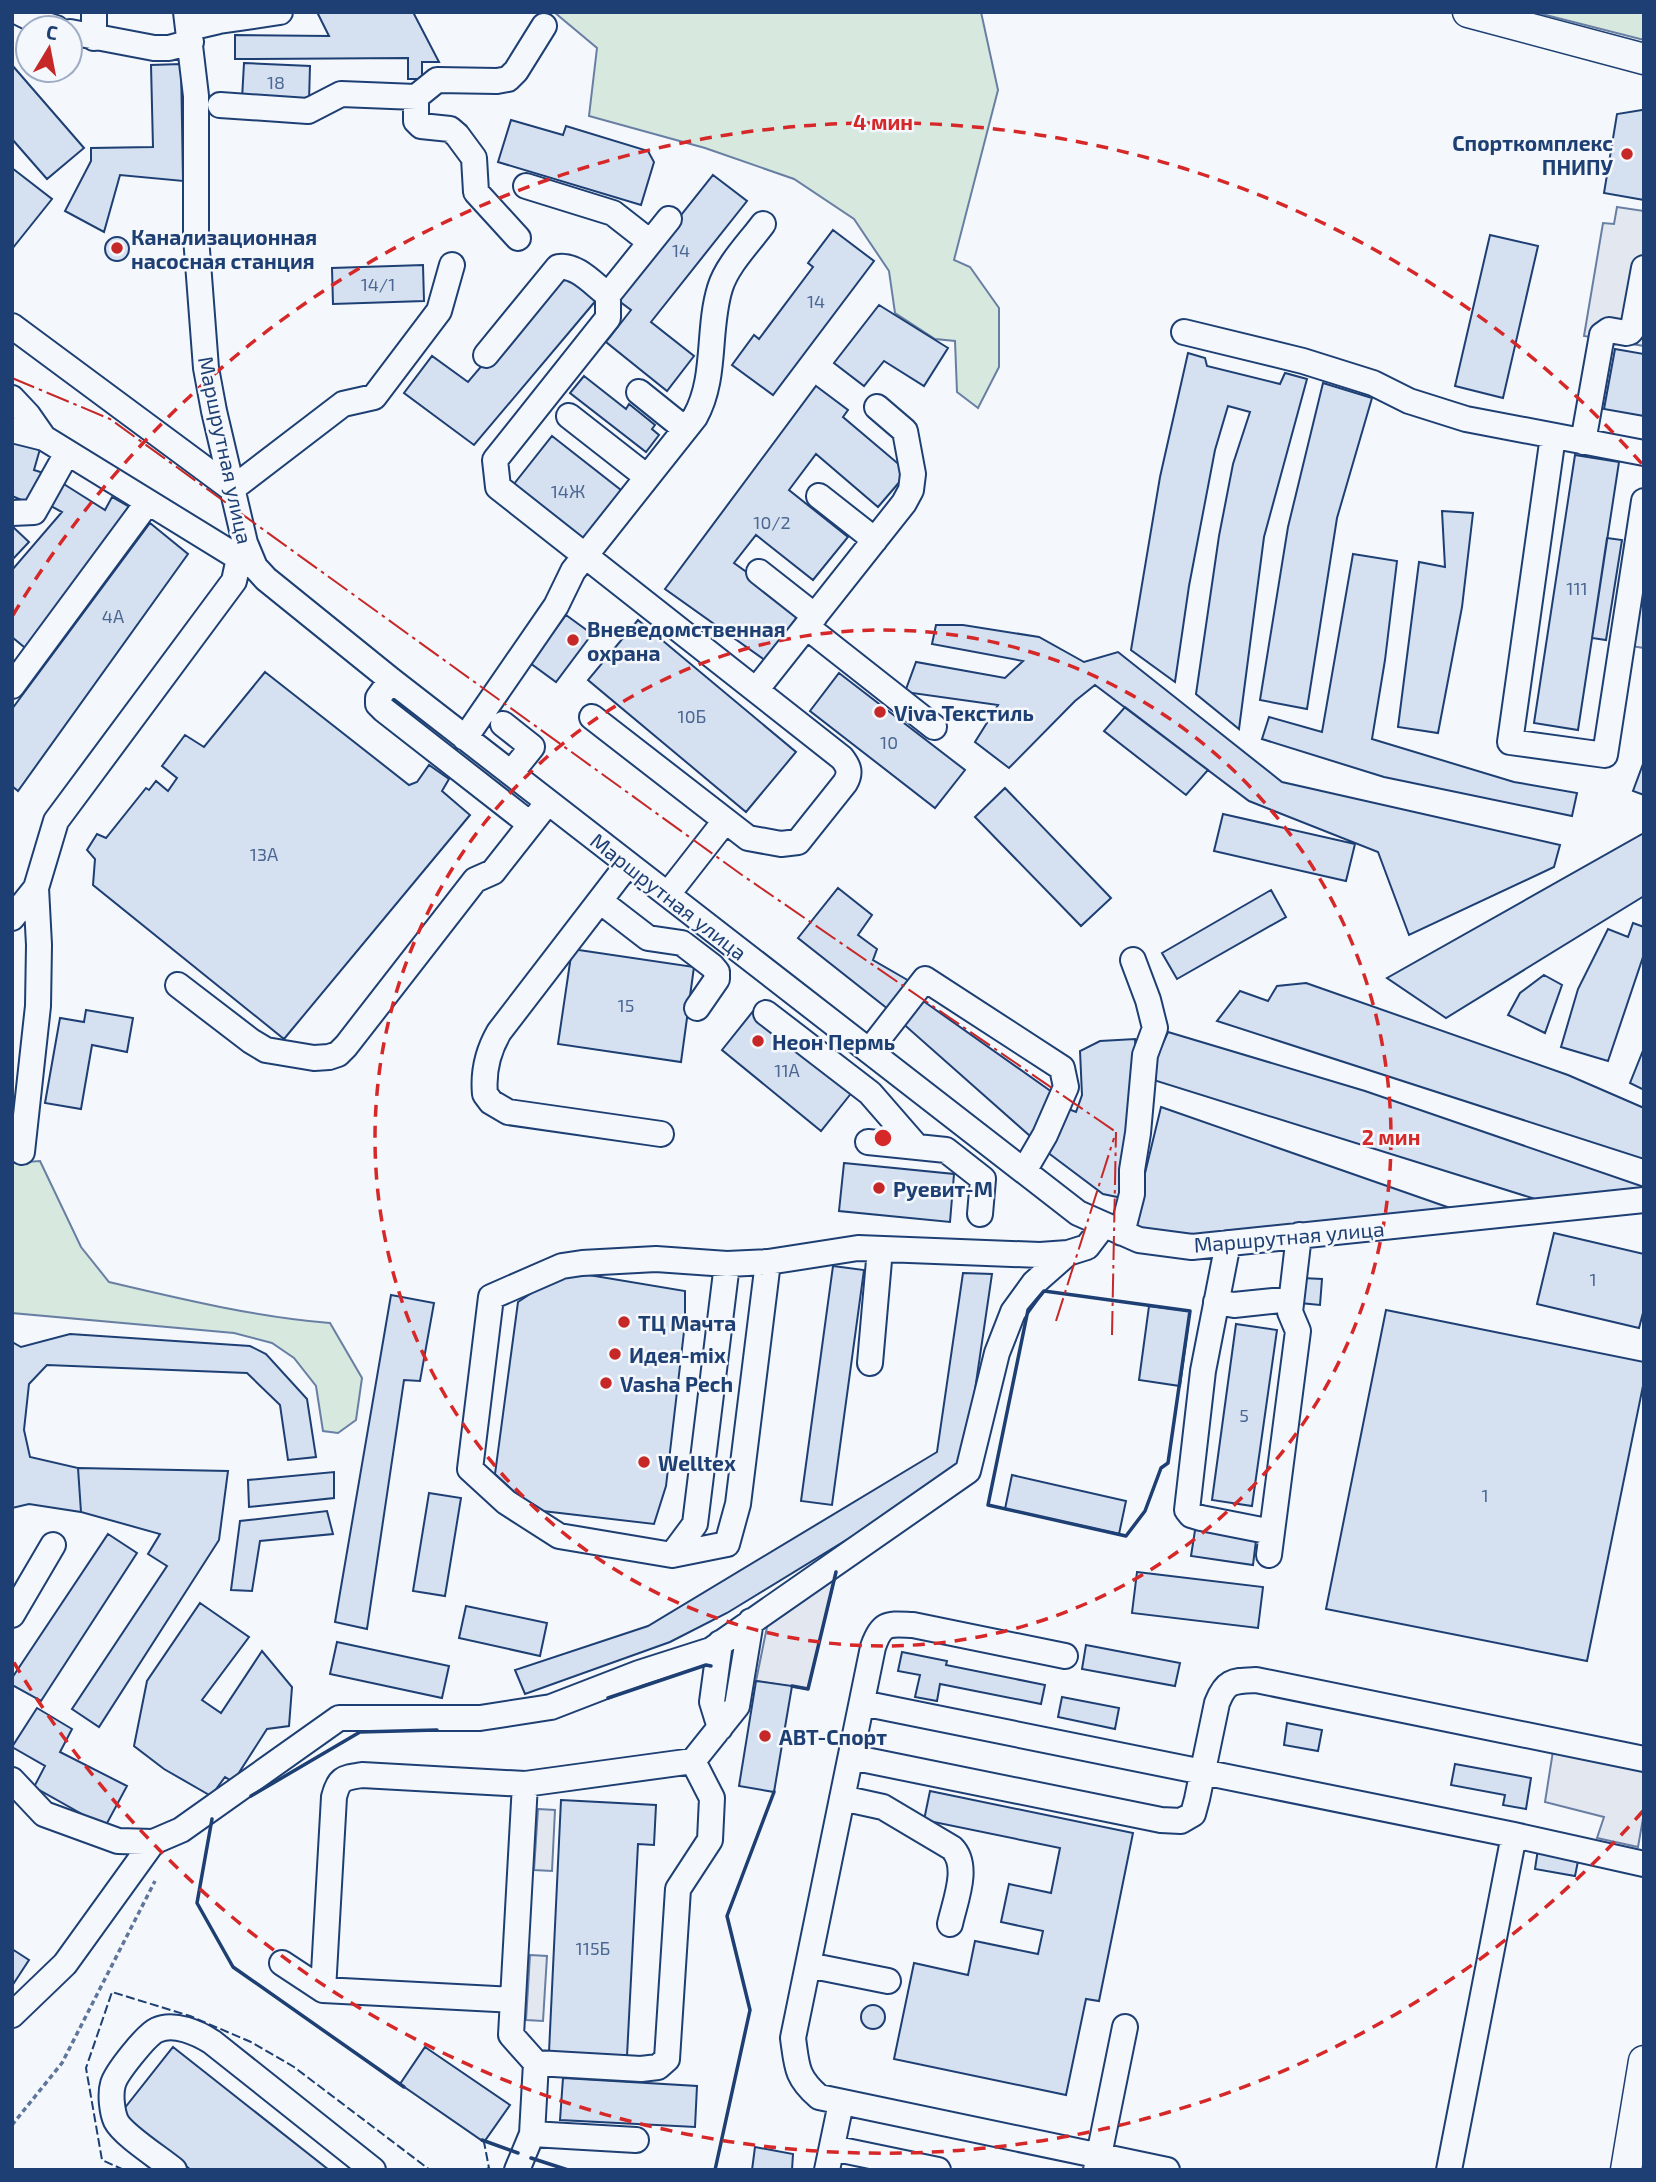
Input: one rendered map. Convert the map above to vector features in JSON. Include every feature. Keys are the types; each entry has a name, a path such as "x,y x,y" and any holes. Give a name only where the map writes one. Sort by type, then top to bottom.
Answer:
{"main road":[{"path":"1468,12 1644,59"},
{"path":"1626,2170 1644,2061"}],"street":[{"path":"94,12 94,38"},
{"path":"84,36 154,48 169,48 188,28 279,12"},
{"path":"220,105 308,111 341,94 416,97 437,80 508,79 516,71 544,26"},
{"name":"Маршрутная улица","path":"188,28 196,96 196,237 203,343 244,557 266,579 391,680 1078,1213 1113,1230 1139,1240 1192,1247 1644,1200"},
{"path":"416,97 416,121 421,126 450,129 457,135 474,159 476,192 518,238"},
{"path":"526,186 613,213 650,242"},
{"path":"592,717 748,838 781,844 798,842 849,775 849,766 842,758 498,487 495,460 608,318 608,295 669,219"},
{"path":"466,738 556,606 573,571 685,429 702,403 720,285 763,224"},
{"path":"12,326 232,489 343,404 374,397 439,311 452,265"},
{"path":"486,355 558,267 565,266 575,270 608,295"},
{"path":"1583,442 1602,335 1609,330 1626,333 1633,328 1644,268"},
{"path":"1184,332 1303,361 1373,383 1409,401 1465,419 1644,453"},
{"path":"639,392 685,429"},
{"path":"12,398 44,438"},
{"path":"756,690 904,503 911,490 913,474 905,431 877,407"},
{"path":"569,416 647,477"},
{"path":"12,430 44,438 244,557 233,581 55,821 36,888 38,1006 22,1152"},
{"path":"1553,436 1510,742 1605,755 1644,501"},
{"path":"12,513 34,512 67,453"},
{"path":"819,496 875,540"},
{"path":"12,686 148,502"},
{"path":"759,572 811,622 934,727"},
{"path":"391,680 377,698 378,705 530,824"},
{"path":"503,724 532,747 511,773"},
{"path":"178,985 266,1050 314,1058 329,1058 338,1054 475,880 493,872 548,802"},
{"path":"668,894 725,821"},
{"path":"628,864 499,1032 488,1058 485,1094 508,1112 661,1134"},
{"path":"12,918 36,888"},
{"path":"600,901 648,938 682,943 712,966 717,979 697,1008"},
{"path":"768,1262 738,1504 727,1544 672,1555 559,1536 506,1502 470,1469 491,1297 562,1266 656,1259 727,1264 768,1262 858,1248 1068,1254 1087,1247 1113,1230 1132,1194 1132,1170 1145,1055 1155,1028 1133,960"},
{"path":"869,1051 925,979 1062,1068 1066,1087 1045,1135 1024,1171"},
{"path":"766,1013 870,1093 917,1147"},
{"path":"870,1093 898,1073"},
{"path":"868,1142 946,1150 983,1179 980,1214"},
{"path":"1228,1243 1203,1371 1187,1510 1191,1515 1270,1544 1298,1331 1290,1312 1299,1235"},
{"path":"870,1363 880,1249"},
{"path":"12,1780 44,1814 118,1841 153,1842 191,1824 339,1718 480,1718 551,1707 712,1650 968,1471 1007,1322 1028,1290 1068,1254"},
{"path":"672,1555 695,1524 727,1264"},
{"path":"1216,1301 1234,1305 1291,1299"},
{"path":"12,1615 53,1545"},
{"path":"323,1990 334,1797 337,1785 345,1777 362,1775 525,1784 693,1761 737,1706 751,1621"},
{"path":"1065,1656 913,1625 889,1624 879,1631 793,2038 797,2068 804,2084 819,2097 1097,2163 1167,2170"},
{"path":"720,1643 712,1702 720,1728"},
{"path":"851,1757 1161,1820 1181,1821 1193,1814 1217,1703 1223,1688 1234,1681 1256,1680 1644,1759"},
{"path":"862,1703 1514,1835 1644,1864"},
{"path":"525,1784 511,2035 536,2063 641,2069 658,2067 667,2059 678,1889 710,1840 712,1798 693,1761"},
{"path":"842,1798 883,1807 952,1848 959,1855 961,1873 950,1924"},
{"path":"1449,2170 1514,1835"},
{"path":"12,2015 65,1964 153,1842"},
{"path":"282,1963 323,1990 513,2000"},
{"path":"808,1965 888,1981"},
{"path":"1097,2163 1125,2027"},
{"path":"174,2170 117,2123 112,2098 113,2085 118,2075 149,2036 158,2029 172,2028 200,2034 212,2042 373,2170"},
{"path":"517,2170 532,2134 536,2063"},
{"path":"841,2103 830,2159 938,2170"},
{"path":"532,2134 636,2140"}],"path":[{"path":"12,2126 62,2063 158,1875"}],"shaded area":[{"path":"554,12 981,12 998,90 954,260 970,267 999,308 999,367 978,408 957,392 955,341 935,339 895,313 889,271 854,219 794,179 705,148 589,116 597,48"},
{"path":"1534,12 1644,12 1644,40"},
{"path":"1617,207 1644,211 1644,346 1584,336 1603,223 1614,224"},
{"path":"1644,562 1644,648 1631,646"},
{"path":"40,1161 81,1247 109,1282 247,1312 330,1323 362,1378 356,1420 338,1433 323,1431 316,1386 294,1358 272,1343 234,1333 12,1313 12,1163"},
{"path":"837,1569 808,1689 756,1681 768,1622"},
{"path":"1553,1751 1644,1766 1644,1813 1638,1847 1597,1838 1604,1817 1545,1802"},
{"path":"538,1809 555,1810 552,1871 534,1870"},
{"path":"530,1955 547,1956 543,2021 526,2020"}],"building":[{"path":"317,12 413,12 439,62 422,62 422,79 408,79 408,58 235,59 235,35 329,36"},
{"path":"244,63 310,66 309,101 242,99"},
{"path":"181,64 183,181 120,175 104,232 65,211 91,161 91,148 153,147 151,65"},
{"path":"12,65 14,84 28,84 84,148 47,179 12,139"},
{"name":"Спорткомплекс ПНИПУ","path":"1644,110 1644,200 1604,193 1617,114"},
{"path":"511,120 563,135 566,126 648,151 654,162 641,205 498,162"},
{"path":"12,168 52,199 12,249"},
{"path":"713,175 747,201 651,322 694,356 667,391 606,342 631,310 615,298"},
{"path":"833,230 874,261 773,395 732,365 754,335 759,339 813,267 808,263"},
{"path":"1490,235 1538,246 1503,398 1455,386"},
{"name":"Канализационная насосная станция","path":"112,237 122,237 129,244 129,254 122,261 112,261 105,254 105,244"},
{"path":"423,265 424,301 333,304 332,268"},
{"path":"564,269 598,298 474,445 404,393 432,356 468,382"},
{"path":"879,305 948,348 924,386 884,361 864,386 834,363"},
{"path":"1615,349 1644,354 1644,416 1604,409"},
{"path":"1188,353 1205,358 1207,366 1280,384 1285,373 1307,379 1264,537 1239,729 1196,694 1219,536 1233,464 1250,412 1228,406 1215,450 1189,586 1175,682 1131,650 1160,477"},
{"path":"584,376 626,409 629,404 655,425 652,429 659,435 646,452 570,393"},
{"path":"1323,383 1372,398 1337,518 1307,709 1260,700 1288,527"},
{"path":"816,386 848,410 843,417 908,472 878,507 816,454 789,490 848,537 813,580 756,535 734,563 801,611 766,661 665,589"},
{"path":"552,436 626,494 584,547 510,489"},
{"path":"12,440 40,449 34,470 47,474 31,504 12,496"},
{"path":"1575,455 1619,462 1578,730 1534,723"},
{"path":"59,481 105,510 112,497 135,510 30,652 12,637 12,570 62,512 47,504"},
{"path":"1442,511 1473,513 1462,607 1438,733 1398,727 1419,562 1445,567"},
{"path":"150,523 188,554 18,791 12,786 12,709"},
{"path":"12,526 29,542 12,560"},
{"path":"1607,538 1622,540 1606,640 1592,638"},
{"path":"1353,554 1397,561 1372,739 1514,782 1577,793 1572,816 1384,777 1262,739 1269,717 1322,732"},
{"path":"566,615 592,634 556,682 530,663"},
{"path":"638,620 796,752 746,812 588,680"},
{"path":"936,625 963,625 1039,637 1084,662 1118,652 1282,782 1560,845 1554,867 1409,935 1378,852 1249,801 1095,685 1075,701 1009,768 975,742 998,705 905,692 916,662 1005,678 1023,661 932,644"},
{"path":"265,672 409,785 417,782 429,765 449,779 442,791 470,815 284,1039 93,885 95,859 87,850 97,834 106,838 146,788 149,790 156,781 168,791 177,778 162,766 185,735 204,747"},
{"path":"839,673 965,770 935,808 810,711"},
{"path":"1125,707 1208,770 1186,795 1104,731"},
{"path":"1644,764 1644,795 1633,791"},
{"path":"1005,788 1111,898 1081,926 975,817"},
{"path":"1223,814 1355,844 1346,881 1214,851"},
{"path":"1644,833 1644,896 1446,1018 1387,978"},
{"path":"838,888 872,915 858,935 877,949 873,960 911,982 893,1013 798,938"},
{"path":"1271,890 1286,917 1177,979 1162,953"},
{"path":"1633,923 1644,927 1644,954 1608,1061 1561,1047 1578,989 1608,929 1628,937"},
{"path":"572,949 694,967 681,1062 558,1044"},
{"path":"1544,975 1562,985 1545,1033 1508,1015 1520,993"},
{"path":"1306,983 1568,1075 1644,1108 1644,1159 1217,1021 1240,991 1268,1001 1277,986"},
{"path":"919,998 1059,1097 1030,1136 900,1021"},
{"path":"86,1010 133,1018 127,1052 92,1045 81,1109 45,1103 60,1018 84,1022"},
{"path":"754,1010 853,1091 821,1131 722,1050"},
{"path":"1168,1032 1365,1091 1644,1188 1545,1202 1147,1078"},
{"path":"1135,1039 1139,1105 1122,1198 1103,1194 1047,1152 1066,1108 1076,1112 1082,1095 1080,1051 1100,1041"},
{"path":"1644,1048 1644,1090 1630,1083"},
{"path":"1161,1107 1453,1209 1195,1240 1132,1227"},
{"path":"844,1163 954,1174 950,1222 839,1211"},
{"path":"1554,1233 1644,1254 1644,1309 1639,1328 1537,1304"},
{"path":"833,1266 864,1270 832,1505 801,1501"},
{"path":"565,1271 685,1291 685,1323 666,1486 654,1524 534,1510 495,1474 518,1302"},
{"path":"963,1273 992,1274 964,1465 727,1613 670,1642 525,1694 515,1670 648,1626 937,1452"},
{"path":"1302,1278 1322,1279 1320,1305 1300,1303"},
{"path":"391,1295 434,1303 420,1381 404,1380 367,1629 335,1622"},
{"path":"1149,1306 1190,1311 1180,1386 1139,1380"},
{"path":"1386,1310 1644,1362 1644,1381 1587,1661 1326,1609"},
{"path":"1236,1324 1277,1330 1252,1506 1212,1500"},
{"path":"70,1334 250,1346 266,1354 307,1399 316,1457 288,1460 280,1405 247,1373 47,1365 29,1384 24,1430 30,1457 78,1468 81,1512 29,1504 12,1508 12,1342 21,1347"},
{"path":"78,1468 228,1471 219,1540 99,1727 72,1709 167,1566 148,1554 160,1534 81,1512"},
{"path":"334,1472 334,1498 249,1507 248,1480"},
{"path":"1012,1475 1126,1501 1119,1534 1005,1509"},
{"path":"429,1493 461,1498 445,1596 413,1591"},
{"path":"327,1511 333,1534 260,1541 252,1591 231,1590 240,1521"},
{"path":"1196,1524 1257,1532 1253,1565 1191,1556"},
{"path":"108,1534 137,1553 41,1701 12,1685 12,1678"},
{"path":"1137,1572 1263,1587 1258,1628 1132,1613"},
{"path":"200,1603 249,1637 202,1700 221,1713 262,1651 292,1687 289,1726 267,1729 233,1782 225,1777 211,1796 164,1769 134,1746 147,1681"},
{"path":"466,1606 547,1623 540,1656 459,1638"},
{"path":"337,1642 449,1666 442,1698 330,1674"},
{"path":"1086,1645 1180,1663 1175,1686 1082,1669"},
{"path":"902,1652 947,1661 946,1665 1045,1685 1041,1704 940,1684 937,1701 915,1697 920,1675 898,1671"},
{"name":"АВТ-Спорт","path":"756,1681 792,1686 774,1792 739,1786"},
{"path":"1062,1697 1119,1708 1115,1729 1058,1717"},
{"path":"37,1708 72,1729 60,1752 127,1786 105,1827 34,1787 45,1766 12,1747"},
{"path":"1287,1723 1322,1730 1318,1751 1284,1745"},
{"path":"1455,1764 1531,1778 1526,1809 1503,1805 1505,1795 1451,1785"},
{"path":"930,1791 1133,1833 1099,2001 1086,1999 1066,2095 894,2059 914,1963 968,1975 975,1941 1038,1954 1043,1931 1001,1922 1009,1884 1051,1893 1060,1848 924,1820"},
{"path":"561,1800 656,1805 654,1845 638,1844 627,2056 549,2052"},
{"path":"1538,1849 1579,1856 1575,1876 1535,1869"},
{"path":"12,1949 29,1960 12,1986"},
{"path":"873,2005 882,2008 885,2017 882,2026 873,2029 864,2026 861,2017 864,2008"},
{"path":"173,2047 329,2170 191,2170 120,2114"},
{"path":"425,2047 510,2105 484,2142 400,2084"},
{"path":"563,2078 697,2086 695,2127 560,2120"},
{"path":"755,2147 793,2154 792,2170 752,2170"}],"fence":[{"path":"124,2170 102,2160 86,2068 112,1992 190,2016 251,2042 294,2067 430,2170"},
{"path":"484,2142 489,2168 484,2170"}],"wall":[{"path":"1044,1291 1190,1311 1168,1463 1161,1468 1145,1511 1126,1536 988,1505 1028,1310 1044,1291"},
{"path":"792,1686 808,1689 836,1572"},
{"path":"608,1698 706,1665 711,1666"},
{"path":"251,1796 360,1732 437,1730"},
{"path":"715,2170 750,2010 727,1916 774,1792"},
{"path":"212,1819 197,1903 233,1967 404,2087"},
{"path":"482,2140 518,2153"},
{"path":"531,2158 568,2170"}],"power":[{"path":"12,378 110,419 742,875 1116,1132"},
{"path":"1112,1335 1116,1132"},
{"path":"1056,1321 1114,1138"}],"place":[{"name":"Спорткомплекс ПНИПУ","path":"1627,154"},
{"name":"Канализационная насосная станция","path":"117,248"},
{"name":"Вневедомственная охрана","path":"573,640"},
{"name":"Viva Текстиль","path":"880,712"},
{"name":"Неон Пермь","path":"758,1041"},
{"name":"Руевит-М","path":"879,1188"},
{"name":"ТЦ Мачта","path":"624,1322"},
{"name":"Идея-mix","path":"615,1354"},
{"name":"Vasha Pech","path":"606,1383"},
{"name":"Welltex","path":"644,1462"},
{"name":"АВТ-Спорт","path":"765,1736"}]}
